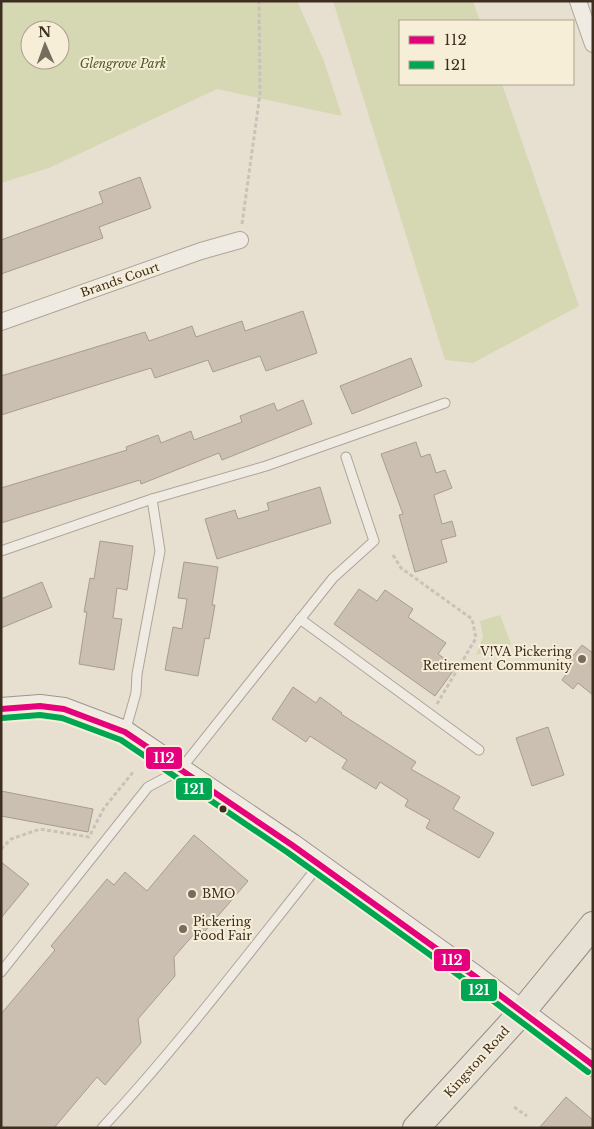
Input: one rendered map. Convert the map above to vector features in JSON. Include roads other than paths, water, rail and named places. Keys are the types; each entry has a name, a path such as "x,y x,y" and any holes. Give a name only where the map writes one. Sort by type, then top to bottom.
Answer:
{"main road":[{"name":"Kingston Road","path":"416,1128 522,1012 593,925"}],"street":[{"path":"578,1 593,44"},
{"name":"Brands Court","path":"1,322 201,251 240,240"},
{"path":"1,709 40,706 64,709 125,732 320,865 593,1065"}],"lane":[{"path":"1,551 152,499 266,466 445,402"},
{"path":"1,972 148,788 180,770 333,578 374,541 346,456"},
{"path":"125,732 136,693 137,674 160,551 152,499"},
{"path":"300,619 478,750"},
{"path":"102,1128 146,1080 320,865"}],"place":[{"name":"V!VA Pickering Retirement Community","path":"582,659"},
{"name":"BMO","path":"192,894"},
{"name":"Pickering Food Fair","path":"183,929"}],"park label":[{"name":"Glengrove Park","path":"123,64"}]}
